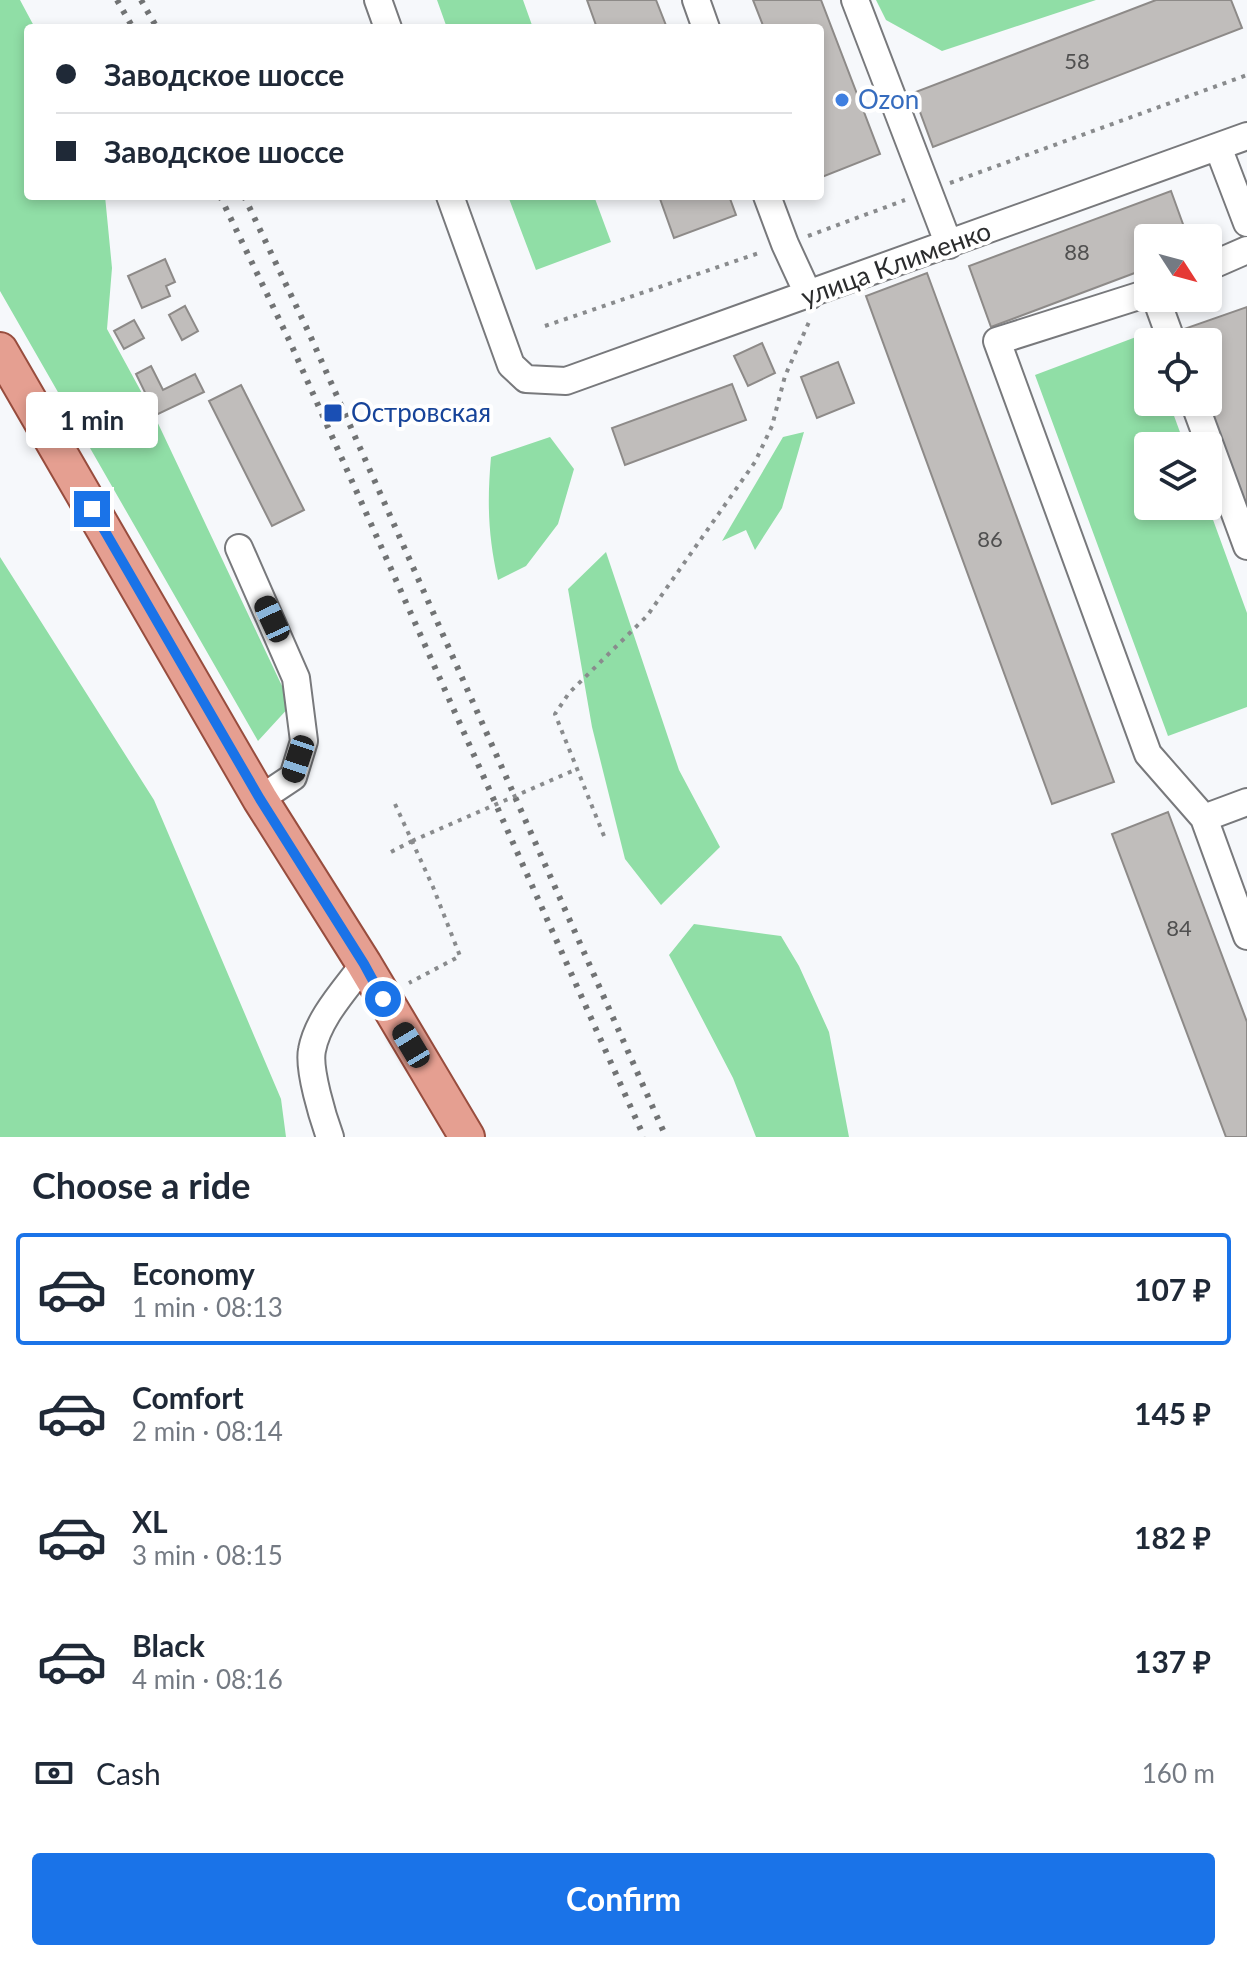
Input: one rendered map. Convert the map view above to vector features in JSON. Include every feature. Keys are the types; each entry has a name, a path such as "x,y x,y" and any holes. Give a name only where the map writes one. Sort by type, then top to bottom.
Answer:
{"main road":[{"path":"0,350 260,799 364,964 467,1137"}],"street":[{"path":"378,0 387,24"},
{"path":"696,0 705,24"},
{"path":"855,0 949,245"},
{"name":"улица Клименко","path":"451,200 511,365 526,379 566,381 809,308 949,245 1247,136"},
{"path":"1218,147 1247,223"},
{"path":"768,200 809,308"},
{"path":"1222,261 1247,250"},
{"path":"1134,297 997,341 1148,754 1204,818 1247,936"},
{"path":"1199,416 1247,546"},
{"path":"239,548 296,678 304,741 293,777 260,799"},
{"path":"1204,818 1247,802"},
{"path":"330,1137 321,1113 311,1052 323,1020 364,964"}],"path":[{"path":"545,326 785,244 1247,75"},
{"path":"604,836 555,714 569,693 647,616 755,462 772,426 785,376 809,308"},
{"path":"391,852 577,769"},
{"path":"383,999 460,956 395,804"}],"green space":[{"path":"0,0 20,0 33,24 24,24 24,200 105,200 112,268 107,329 155,417 291,705 258,741 0,291"},
{"path":"437,0 523,0 532,24 446,24"},
{"path":"876,0 1096,0 942,51 886,20"},
{"path":"510,200 595,200 611,242 536,270"},
{"path":"1134,338 1134,416 1174,416 1180,432 1134,432 1134,520 1213,520 1247,613 1247,707 1168,736 1035,375"},
{"path":"804,432 782,508 755,550 746,530 722,541 783,437"},
{"path":"550,437 574,469 558,524 526,566 498,580 489,519 491,457"},
{"path":"606,552 679,770 720,847 661,905 625,859 592,727 568,589"},
{"path":"0,557 154,800 281,1099 286,1137 0,1137"},
{"path":"694,924 781,936 799,966 829,1032 849,1137 756,1137 733,1078 669,955"}],"building":[{"path":"587,0 656,0 665,24 596,24"},
{"path":"753,0 821,0 880,154 824,176 824,24 762,24"},
{"path":"1156,0 1231,0 1242,28 933,147 913,93"},
{"path":"1171,191 1183,224 1134,224 1134,273 991,327 969,266"},
{"path":"660,200 730,200 736,215 674,238"},
{"path":"165,259 175,282 166,286 170,296 142,308 128,276"},
{"path":"927,273 1114,782 1052,804 866,296"},
{"path":"185,306 198,331 182,340 169,315"},
{"path":"1247,307 1247,523 1222,451 1222,432 1215,432 1210,416 1222,416 1222,328 1187,328"},
{"path":"134,320 144,338 124,349 114,331"},
{"path":"762,343 775,373 748,386 734,356"},
{"path":"838,362 854,403 817,418 801,377"},
{"path":"151,366 163,390 195,374 204,392 156,415 136,374"},
{"path":"732,384 746,420 625,465 612,428"},
{"path":"241,385 304,510 272,526 209,401"},
{"path":"1168,812 1247,1022 1247,1137 1226,1137 1112,834"}],"railway":[{"path":"117,0 131,24"},
{"path":"141,0 155,24"},
{"path":"222,200 290,342 644,1137"},
{"path":"246,200 309,333 666,1137"}],"place":[{"name":"Ozon","path":"842,100"},
{"name":"Островская","path":"333,413"}],"route":[{"path":"92,509 260,799 383,999"}]}
